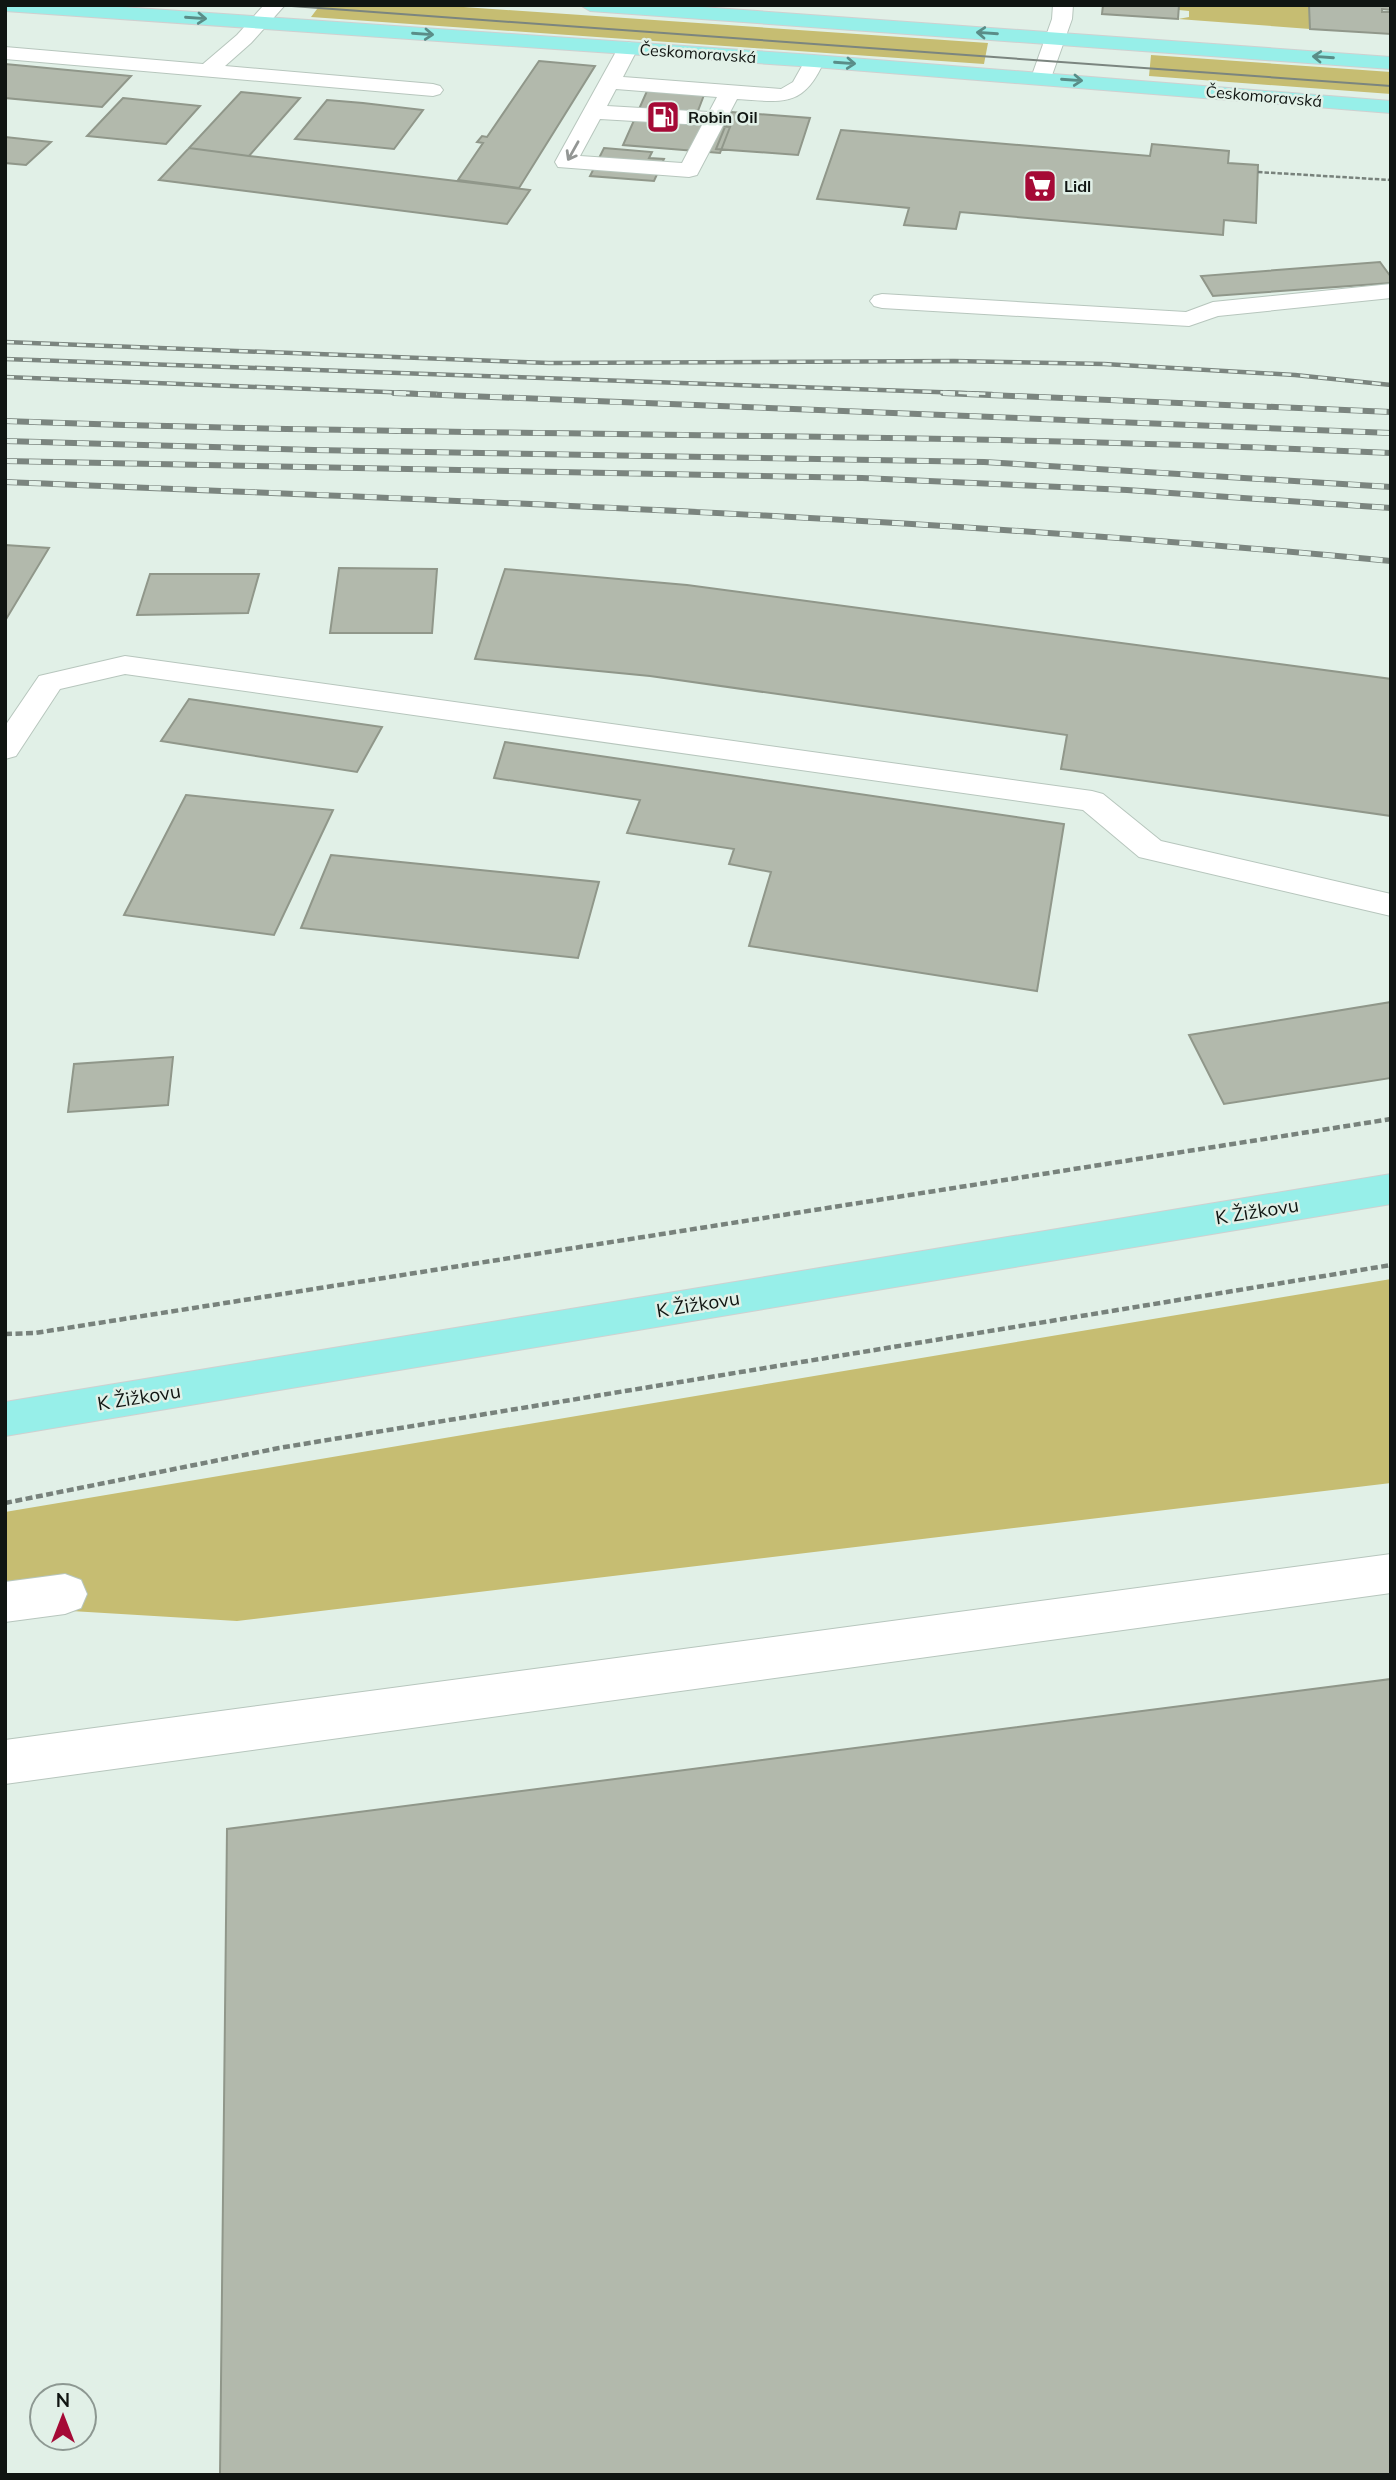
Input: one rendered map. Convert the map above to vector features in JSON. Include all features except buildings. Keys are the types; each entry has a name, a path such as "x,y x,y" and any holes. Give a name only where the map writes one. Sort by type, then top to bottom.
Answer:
{"main road":[{"name":"Českomoravská","path":"5,5 814,61 1391,107"},
{"path":"590,5 1391,63"},
{"name":"K Žižkovu","path":"5,1419 1391,1189"}],"street":[{"path":"209,69 260,23 275,5"},
{"path":"1041,78 1056,38 1063,5"},
{"path":"628,48 566,162 689,170 730,92"},
{"path":"5,53 433,90"},
{"path":"610,82 792,95 801,89 814,61"},
{"path":"594,112 715,119"},
{"path":"882,301 1189,319 1213,309 1391,291"},
{"path":"5,749 50,682 125,665 1092,801 1150,849 1391,905"},
{"path":"5,1762 1391,1573"},
{"path":"5,1602 65,1594"}],"path":[{"path":"1258,172 1391,180"},
{"path":"5,1334 49,1331 1391,1119"},
{"path":"5,1503 279,1448 1391,1265"}],"shaded area":[{"path":"320,5 435,5 988,43 984,64 311,17"},
{"path":"1179,5 1309,5 1310,29 1178,19 1189,17 1189,11 1179,10"},
{"path":"1151,55 1391,72 1391,94 1149,76"},
{"path":"1391,1279 1391,1483 237,1621 5,1607 5,1512"}],"tram line":[{"path":"278,5 1391,86"}],"railway":[{"path":"5,342 549,363 954,361 1104,364 1295,375 1391,385"},
{"path":"5,359 992,394"},
{"path":"5,377 437,394"},
{"path":"394,393 1391,433"},
{"path":"943,393 1391,412"},
{"path":"5,421 352,430 1044,441 1391,453"},
{"path":"5,441 314,450 984,462 1391,487"},
{"path":"5,461 862,478 1127,490 1391,508"},
{"path":"5,482 699,512 1045,533 1391,561"}],"place":[{"name":"Robin Oil","path":"663,117"},
{"name":"Lidl","path":"1040,186"}]}
